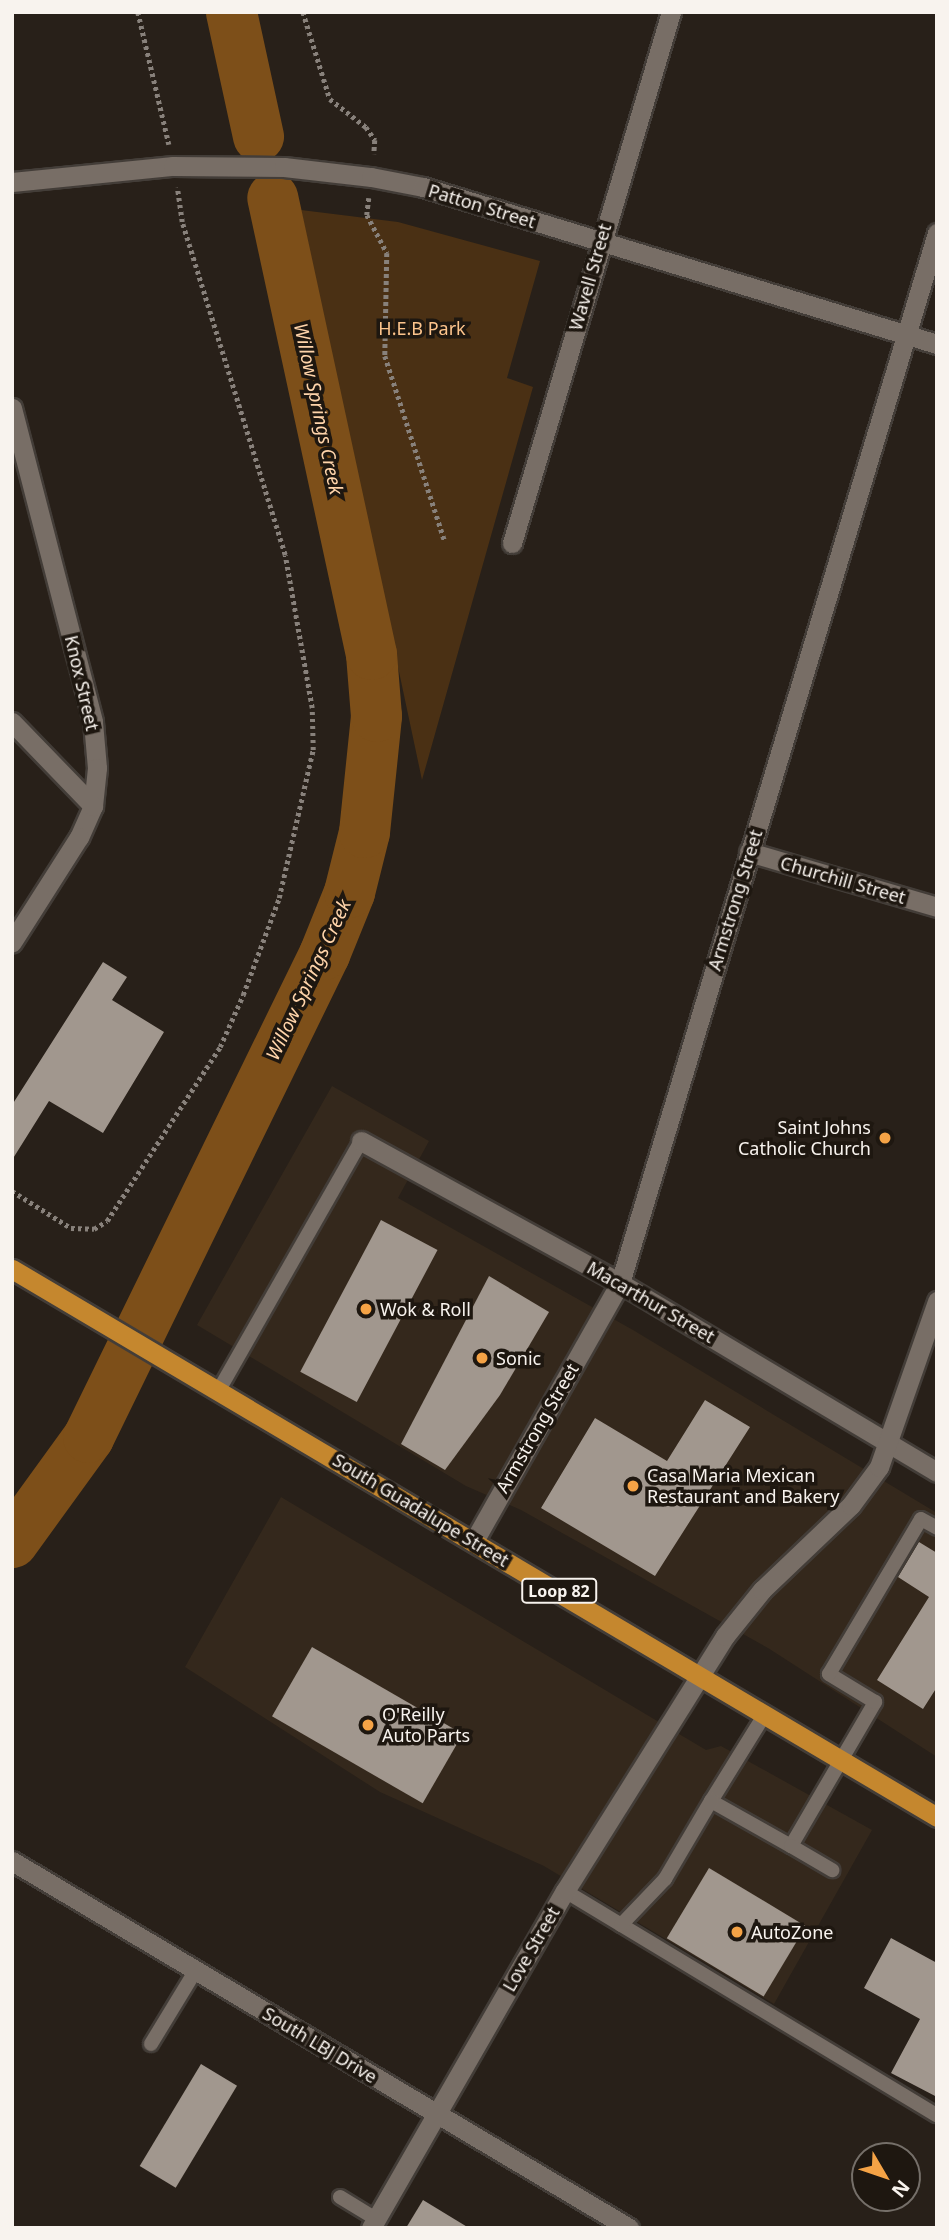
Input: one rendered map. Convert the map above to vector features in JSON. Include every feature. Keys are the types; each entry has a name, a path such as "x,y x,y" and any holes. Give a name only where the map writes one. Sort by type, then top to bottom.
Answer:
{"main road":[{"name":"South Guadalupe Street","path":"12,1269 937,1817"}],"street":[{"name":"Wavell Street","path":"512,543 599,242 671,12"},
{"name":"Patton Street","path":"12,182 173,166 284,167 372,177 937,344"},
{"name":"Armstrong Street","path":"474,1541 621,1283 937,233"},
{"name":"Knox Street","path":"12,408 93,722 97,768 93,806 60,872 12,942"},
{"path":"12,722 93,806"},
{"name":"Churchill Street","path":"749,852 937,907"},
{"name":"Macarthur Street","path":"361,1141 621,1283 937,1472"},
{"name":"Love Street","path":"374,2223 565,1891 701,1676 762,1590 851,1505 890,1445 937,1301"},
{"name":"South LBJ Drive","path":"12,1861 629,2228"}],"lane":[{"path":"219,1391 361,1141"},
{"path":"790,1846 874,1702 829,1674 921,1519 937,1528"},
{"path":"621,1925 665,1879 765,1714"},
{"path":"711,1801 832,1870"},
{"path":"565,1891 937,2115"},
{"path":"151,2044 196,1970"},
{"path":"340,2197 374,2223"}],"path":[{"path":"12,1191 71,1228 93,1229 107,1221 220,1047 243,995 279,898 313,750 312,708 285,555 182,222 173,166 138,12"},
{"path":"303,12 330,99 375,140 366,215 387,253 385,356 445,542"}],"shaded area":[{"path":"332,1086 429,1141 398,1198 633,1330 937,1513 937,1757 768,1648 521,1510 466,1486 197,1325"},
{"path":"281,1497 706,1750 721,1746 872,1830 774,2004 544,1866 380,1792 185,1667"}],"green space":[{"name":"H.E.B Park","path":"301,210 398,222 540,261 507,378 533,387 422,780"}],"building":[{"path":"103,962 127,977 112,1000 164,1032 103,1133 49,1101 12,1160 12,1105"},
{"name":"Wok & Roll","path":"381,1220 438,1250 357,1402 300,1372"},
{"name":"Sonic","path":"489,1276 549,1312 500,1395 445,1470 401,1444"},
{"name":"Casa Maria Mexican Restaurant and Bakery","path":"705,1400 750,1427 655,1576 541,1508 595,1418 667,1461"},
{"path":"919,1542 937,1553 937,1687 923,1709 877,1680 929,1597 898,1577"},
{"name":"O'Reilly Auto Parts","path":"312,1647 463,1734 423,1803 272,1716"},
{"name":"AutoZone","path":"709,1868 806,1926 764,1996 667,1938"},
{"path":"891,1938 937,1963 937,2097 891,2073 920,2019 864,1988"},
{"path":"201,2064 237,2086 176,2188 140,2166"},
{"path":"423,2200 469,2228 406,2228"}],"waterway":[{"name":"Willow Springs Creek","path":"231,12 258,136"},
{"name":"Willow Springs Creek","path":"12,1542 88,1437 324,954 349,892 364,832 376,716 371,654 272,198"}],"place":[{"name":"Saint Johns Catholic Church","path":"885,1138"},
{"name":"Wok & Roll","path":"366,1309"},
{"name":"Sonic","path":"482,1358"},
{"name":"Casa Maria Mexican Restaurant and Bakery","path":"633,1486"},
{"name":"O'Reilly Auto Parts","path":"368,1725"},
{"name":"AutoZone","path":"737,1932"}]}
